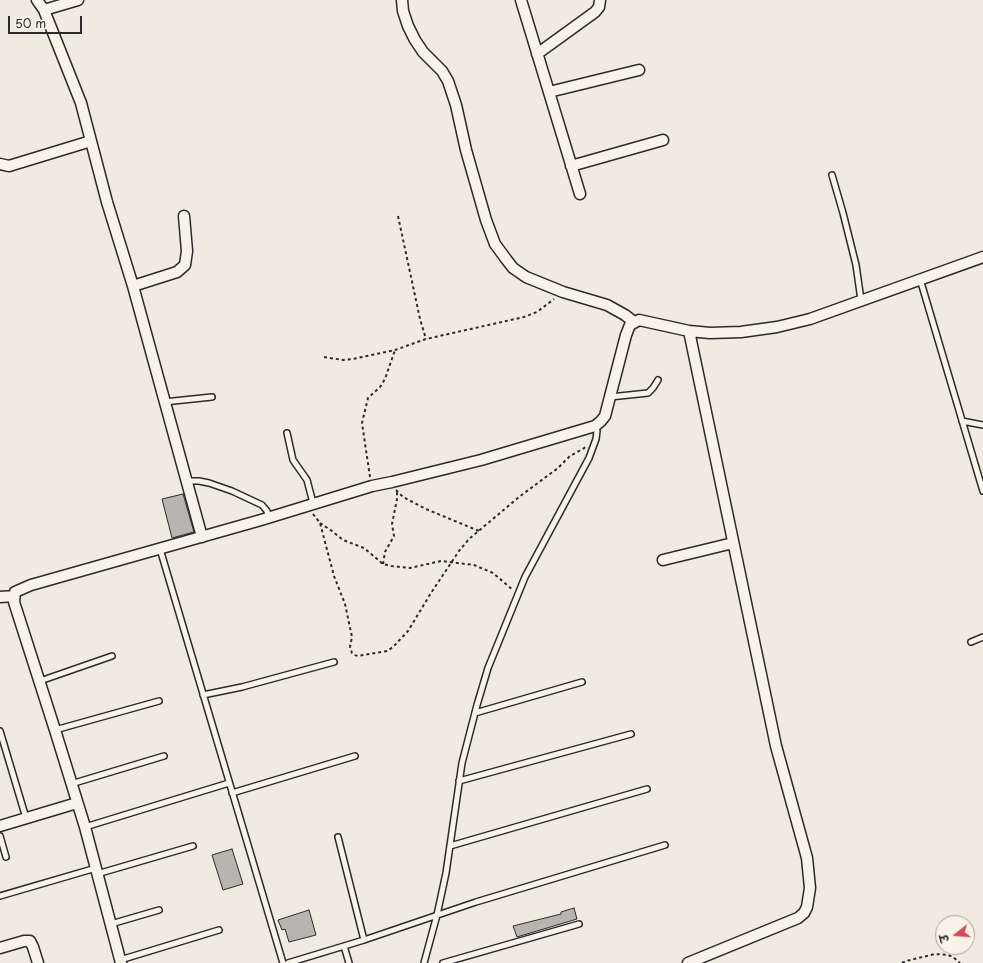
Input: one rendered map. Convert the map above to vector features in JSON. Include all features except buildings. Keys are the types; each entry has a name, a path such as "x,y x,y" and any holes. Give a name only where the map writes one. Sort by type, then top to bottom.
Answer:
{"street":[{"path":"37,0 44,10 81,102 107,202 202,537"},
{"path":"44,10 78,0"},
{"path":"402,0 403,11 415,40 423,52 442,71 448,82 456,105 466,150 486,220 496,244 510,263 521,274 563,292 607,305 634,322"},
{"path":"521,0 580,194"},
{"path":"537,54 595,12 599,8 600,0"},
{"path":"550,92 639,70"},
{"path":"571,166 663,140"},
{"path":"0,164 9,166 92,141"},
{"path":"132,286 177,272 185,265 188,251 184,216"},
{"path":"120,962 85,827 56,730 14,602 15,592 19,589 32,585 269,518 372,486 481,460 595,426 604,416 630,325 639,320 688,331 710,333 741,332 777,327 810,319 983,257"},
{"path":"688,331 776,746 807,858 810,888 807,907 804,913 798,918 688,963"},
{"path":"663,560 733,543"},
{"path":"0,597 14,596"},
{"path":"0,826 77,803"},
{"path":"0,948 24,941 30,941 38,963"}],"lane":[{"path":"832,175 856,265 861,300"},
{"path":"920,279 983,491"},
{"path":"609,397 648,393 654,388 658,380"},
{"path":"164,402 212,397"},
{"path":"962,421 983,425"},
{"path":"424,963 437,915 446,873 459,781 474,713 488,668 532,562 589,458 596,439 597,431 595,426"},
{"path":"287,433 293,460 307,480 309,505"},
{"path":"977,471 983,468"},
{"path":"186,481 200,481 209,483 250,499 264,506 269,518"},
{"path":"160,549 283,963"},
{"path":"971,642 983,637"},
{"path":"40,681 112,656"},
{"path":"203,695 242,687 334,662"},
{"path":"474,713 582,682"},
{"path":"56,730 159,701"},
{"path":"0,731 26,818"},
{"path":"459,781 631,734"},
{"path":"71,784 164,756"},
{"path":"232,793 356,756"},
{"path":"85,827 229,783"},
{"path":"450,846 647,789"},
{"path":"0,836 6,857"},
{"path":"338,837 364,940"},
{"path":"288,963 364,940 483,900 666,845"},
{"path":"0,896 193,846"},
{"path":"110,924 159,910"},
{"path":"443,963 458,961 579,924"},
{"path":"120,962 219,930"},
{"path":"344,946 349,963"}],"path":[{"path":"398,216 420,319 426,339"},
{"path":"324,357 342,360 395,350 426,339 524,317 537,312 563,292"},
{"path":"372,486 362,423 368,398 380,387 385,379 395,350"},
{"path":"309,505 320,523 334,576 345,604 352,637 350,647 352,653 354,656 387,651 400,640 416,619 431,593 469,539 519,497 558,468 570,456 592,444 596,439"},
{"path":"392,482 397,492 403,497 426,509 479,531"},
{"path":"382,564 385,552 394,536 392,524 397,492"},
{"path":"320,523 343,540 364,548 382,564 410,568 441,561 474,566 493,573 518,595"},
{"path":"902,963 935,954 948,955 960,963"}]}
